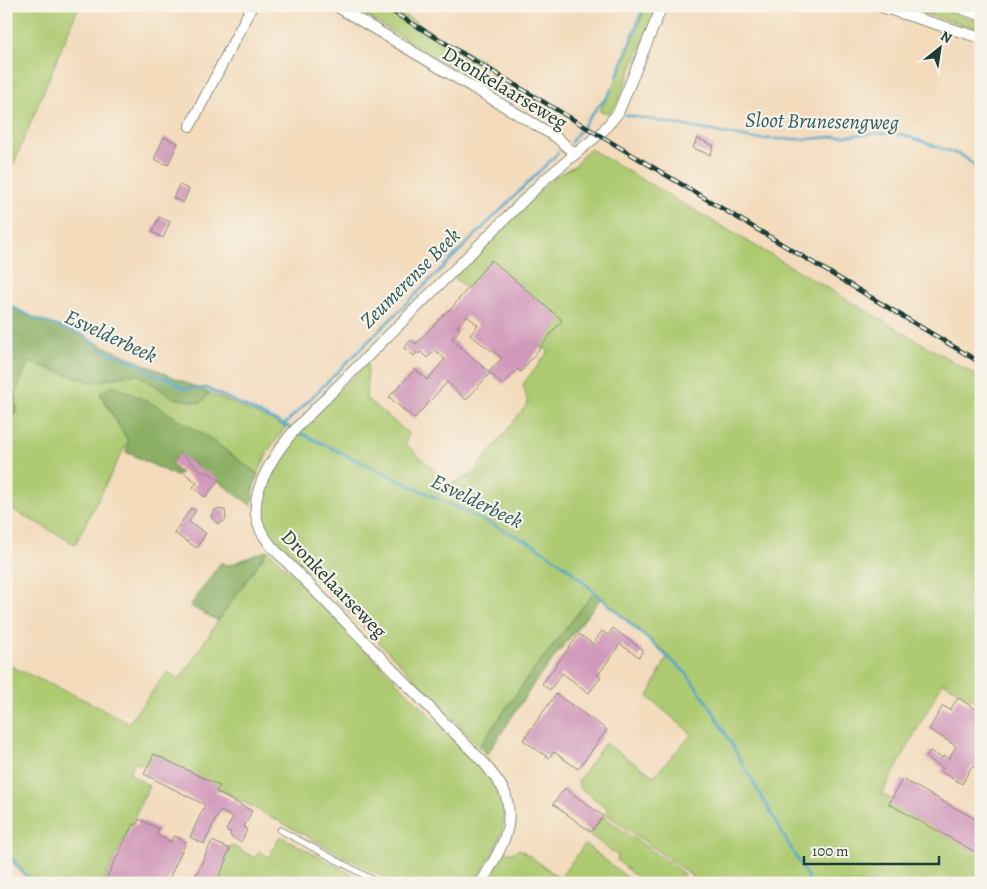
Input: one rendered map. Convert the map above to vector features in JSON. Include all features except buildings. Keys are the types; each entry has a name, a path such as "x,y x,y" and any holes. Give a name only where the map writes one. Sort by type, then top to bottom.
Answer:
{"highway":[{"path":"966,6 981,11"}],"street":[{"path":"190,126 252,6"},
{"name":"Dronkelaarseweg","path":"336,6 556,137 575,154 544,180 288,437 272,461 262,481 256,501 256,520 262,534 272,547 485,764 498,781 506,795 509,829 504,844 481,883"},
{"path":"575,154 603,131 618,113 662,6"},
{"path":"878,6 981,38"}],"lane":[{"path":"280,830 379,883"}],"green space":[{"path":"6,6 79,6 6,182"},
{"path":"350,6 389,6 486,64 475,82"},
{"path":"646,6 658,6 617,103 609,113 599,111 631,47"},
{"path":"897,6 928,6 981,21 981,31 973,27"},
{"path":"590,149 981,378 981,704 943,682 882,794 981,849 981,883 688,883 692,876 605,813 608,809 579,787 578,781 605,743 654,776 692,734 648,697 668,655 595,591 525,681 479,747 442,706 288,551 267,527 263,518 265,495 271,476 281,457 307,423 367,363 366,398 409,434 405,444 450,484 472,475 528,403 523,384 549,351 515,333 453,276 538,191 556,176 576,165"},
{"path":"6,304 14,307 7,420 17,412 16,393 28,362 92,382 137,374 174,398 201,403 209,393 286,427 268,451 258,474 206,436 114,386 100,394 128,441 75,544 6,506"},
{"path":"14,307 36,319 61,327 209,393 201,403 174,398 137,374 92,382 28,362 16,393 17,412 6,421"},
{"path":"114,385 155,405 206,436 258,474 253,491 252,506 180,454 171,465 181,473 176,476 126,452 128,441 100,393"},
{"path":"268,550 486,773 496,787 504,808 502,831 493,852 475,883 394,883 154,754 148,766 135,762 129,773 149,786 103,883 34,883 18,869 6,853 6,664 91,703 128,724 167,672 180,679"},
{"path":"268,550 218,621 190,606 221,562 226,565 232,564"},
{"path":"595,591 602,597 535,682 487,755 479,747 525,681"},
{"path":"603,816 684,874 679,883 643,883 617,860 618,856 590,835"},
{"path":"280,836 368,883 213,883 231,845 255,858 259,851 269,857"},
{"path":"585,844 634,883 486,883 505,851 512,853 520,849 560,878"}],"waterway":[{"name":"Zeumerense Beek","path":"617,76 644,6"},
{"name":"Zeumerense Beek","path":"571,142 608,96 612,88"},
{"name":"Sloot Brunesengweg","path":"626,115 755,139 808,139 880,133 901,134 963,156 981,171"},
{"name":"Zeumerense Beek","path":"284,425 558,153"},
{"name":"Esvelderbeek","path":"6,304 36,319 82,334 102,350 140,364 152,374 170,379 184,389 206,388 291,428"},
{"path":"6,437 13,346 12,321"},
{"name":"Esvelderbeek","path":"296,431 531,543 564,565 686,673 709,705 811,883"},
{"path":"6,851 25,874 40,883"}],"railway":[{"path":"383,6 981,363"}]}
